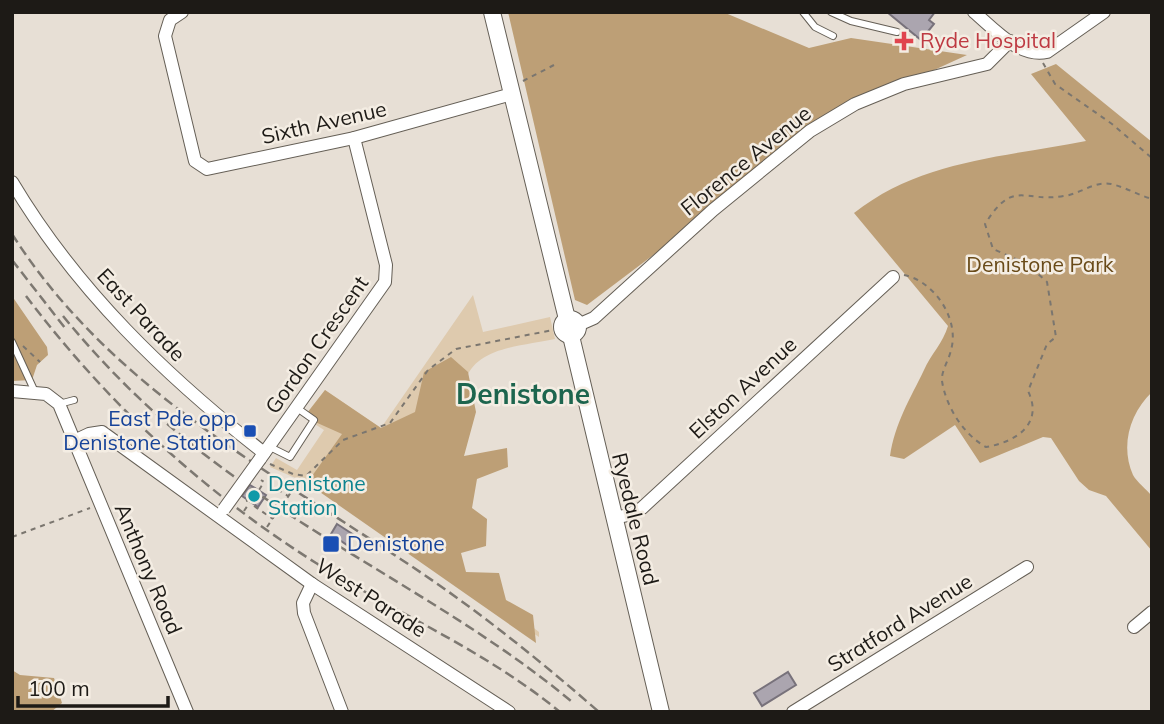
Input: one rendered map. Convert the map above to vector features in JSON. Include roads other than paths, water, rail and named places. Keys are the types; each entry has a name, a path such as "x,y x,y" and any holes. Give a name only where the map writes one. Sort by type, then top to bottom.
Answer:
{"street":[{"name":"Sixth Avenue","path":"182,12 170,20 165,36 195,161 207,169 354,138 511,91"},
{"name":"Ryedale Road","path":"492,12 662,712"},
{"path":"974,12 1010,41 1031,53 1040,54 1047,52 1104,12"},
{"name":"Florence Avenue","path":"570,327 594,318 713,210 810,131 855,104 905,83 987,64 1010,41"},
{"name":"Gordon Crescent","path":"222,513 386,282 386,265 354,138"},
{"name":"East Parade","path":"12,182 30,212 83,283 142,349 202,404 265,453"},
{"name":"Elston Avenue","path":"614,518 642,508 893,277"},
{"path":"12,391 46,394 58,404"},
{"name":"Anthony Road","path":"58,404 187,712"},
{"name":"West Parade","path":"74,441 102,432 222,513 312,584 509,712"},
{"name":"Stratford Avenue","path":"793,712 1027,567"},
{"path":"312,584 303,603 304,613 342,712"},
{"path":"1133,627 1152,612"}],"lane":[{"path":"803,12 815,27 833,36"},
{"path":"831,12 851,21 897,32"},
{"path":"12,342 36,392"},
{"path":"58,404 74,400"},
{"path":"265,453 290,457 314,420 297,408"}],"railway":[{"path":"12,234 50,287 93,334 139,378 241,454 478,613 599,712"},
{"path":"12,260 65,328"},
{"path":"26,296 89,373 123,409 234,506 316,563 502,670 560,712"},
{"path":"63,316 101,360 142,401 209,458 316,532 489,640 571,701"}],"place":[{"name":"Ryde Hospital","path":"904,41"},
{"name":"East Pde opp Denistone Station","path":"250,431"},
{"name":"Denistone Station","path":"254,496"},
{"name":"Denistone","path":"331,544"}],"district":[{"name":"Denistone","path":"523,394"}],"park label":[{"name":"Denistone Park","path":"1040,265"}]}
